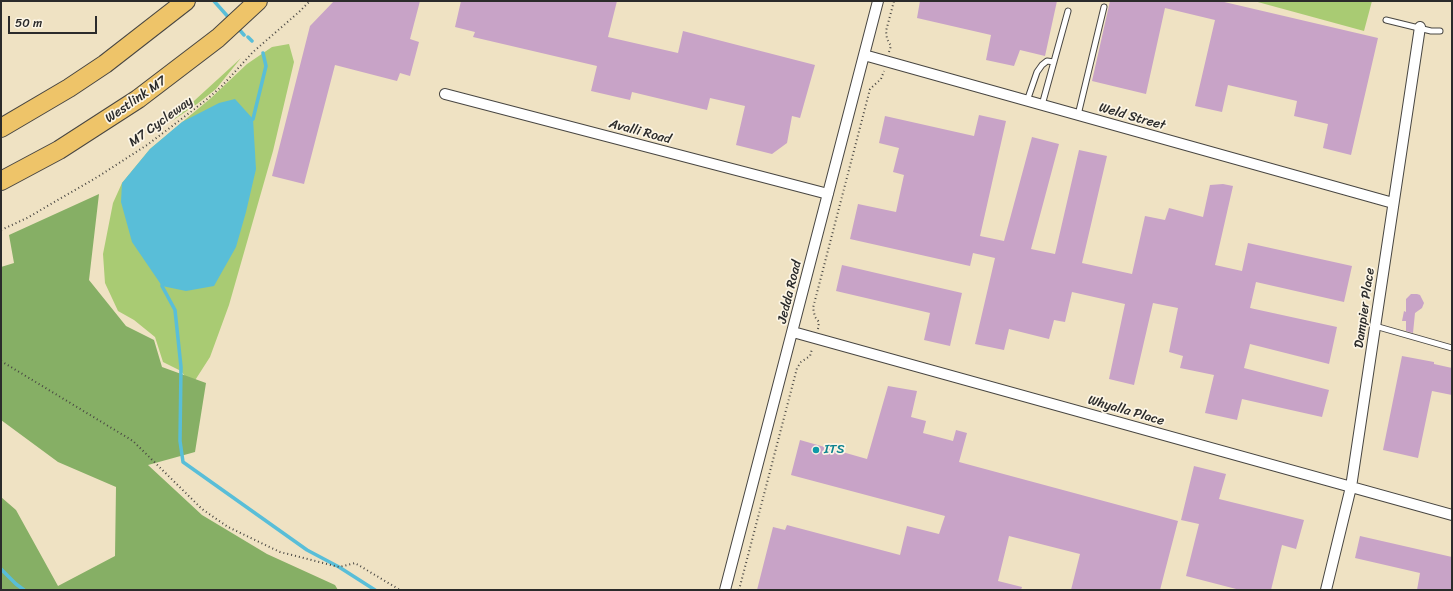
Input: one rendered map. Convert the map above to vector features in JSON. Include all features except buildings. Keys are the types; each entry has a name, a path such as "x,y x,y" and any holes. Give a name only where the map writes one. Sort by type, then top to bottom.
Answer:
{"highway":[{"path":"1,128 69,88 105,64 186,1"},
{"name":"Westlink M7","path":"1,181 65,147 160,84 218,38 258,1"}],"street":[{"name":"Jedda Road","path":"725,590 878,1"},
{"name":"Dampier Place","path":"1326,590 1351,487 1420,27"},
{"name":"Weld Street","path":"864,56 1393,203"},
{"name":"Avalli Road","path":"445,94 828,194"},
{"name":"Whyalla Place","path":"793,332 1452,515"}],"lane":[{"path":"1078,115 1104,7"},
{"path":"1042,105 1068,11"},
{"path":"1386,20 1420,27 1431,31 1440,31"},
{"path":"1027,101 1037,72 1047,61 1054,62"},
{"path":"1375,326 1452,348"}],"path":[{"name":"M7 Cycleway","path":"1,230 27,218 99,176 147,145 211,96 253,52 310,1"},
{"path":"891,46 886,31 894,1"},
{"path":"819,322 815,317 813,308 870,89 882,79"},
{"path":"739,590 797,368 801,362 810,356"},
{"path":"1,362 133,442 202,509 228,526 280,552 339,567 355,563 400,590"}],"green space":[{"path":"1254,1 1372,1 1364,31"},
{"path":"289,44 294,62 273,151 229,305 210,357 192,385 181,371 163,362 155,337 134,320 118,311 105,283 103,254 113,203 122,183 150,149 211,98 247,64 272,47"},
{"path":"241,58 216,89 172,121"},
{"path":"99,194 89,280 126,326 154,340 162,367 206,383 195,452 148,465 202,515 267,554 335,585 338,590 1,590 1,497 16,510 58,586 115,556 116,487 58,462 1,420 1,267 14,263 9,235"}],"water":[{"path":"235,99 253,119 256,169 236,247 214,286 186,291 162,286 132,242 121,202 122,183 150,149 182,122 219,103"}],"waterway":[{"path":"214,1 230,19"},
{"path":"237,27 244,35"},
{"path":"248,37 252,41"},
{"path":"250,121 253,119 266,66 263,53"},
{"path":"163,282 162,286 175,310 181,367 180,441 183,462 307,550 339,567 375,590"},
{"path":"1,569 24,590"}],"place":[{"name":"ITS","path":"816,450"}]}
